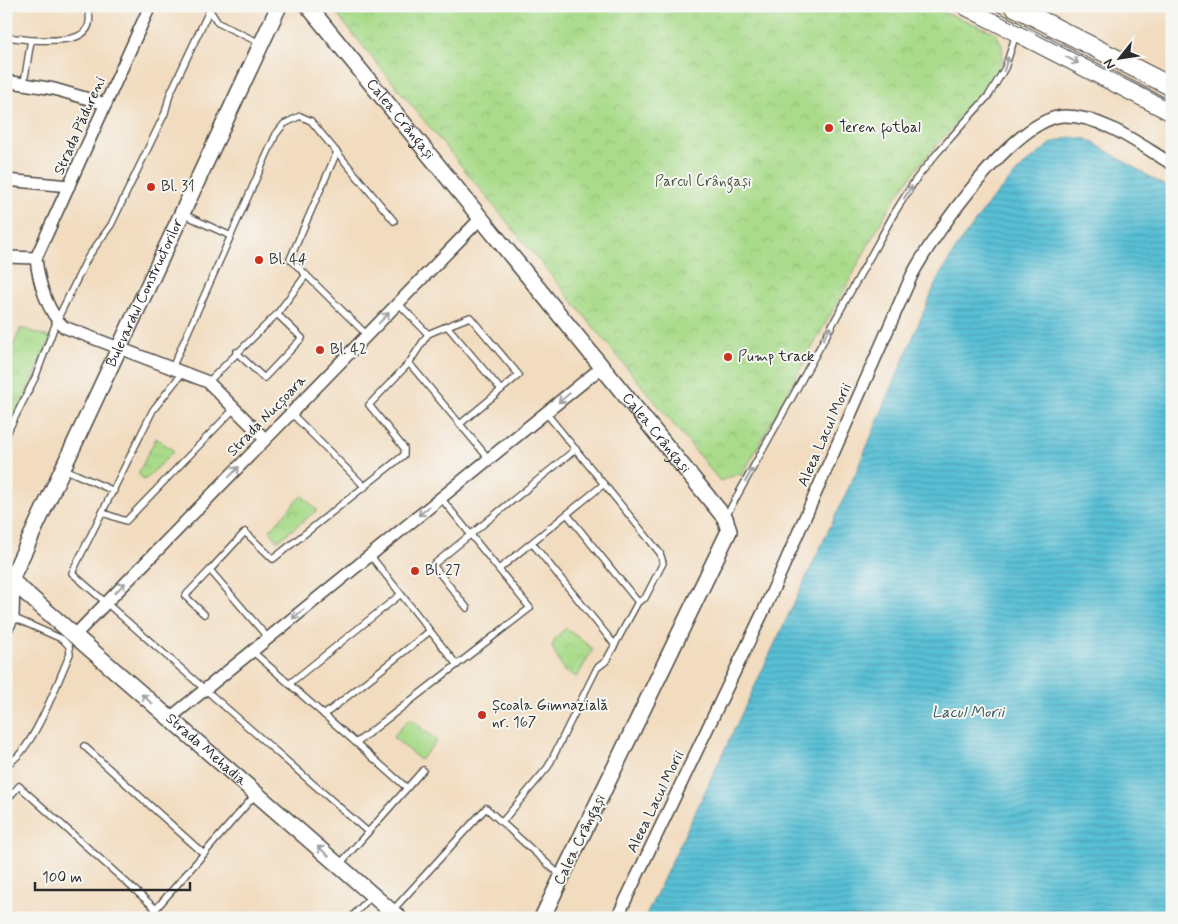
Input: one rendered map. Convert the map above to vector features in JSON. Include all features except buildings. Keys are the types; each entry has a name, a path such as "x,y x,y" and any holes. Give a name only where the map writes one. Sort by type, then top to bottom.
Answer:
{"main road":[{"path":"966,6 1172,112"},
{"path":"1013,6 1172,87"}],"street":[{"name":"Strada Pădureni","path":"36,258 150,6"},
{"name":"Bulevardul Constructorilor","path":"9,622 8,583 64,469 279,6"},
{"name":"Calea Crângași","path":"308,6 725,518 728,531 542,918"},
{"path":"6,81 54,89 106,104"},
{"name":"Aleea Lacul Morii","path":"617,918 766,608 912,275 932,240 976,182 1009,148 1050,118 1066,116 1104,124 1172,164"},
{"path":"6,180 69,186"},
{"name":"Strada Nucșoara","path":"74,636 481,218"},
{"path":"6,257 36,258 37,271 57,320 64,327 208,382 265,439"},
{"path":"170,718 602,367"},
{"name":"Strada Mehadia","path":"8,583 74,636 170,718 395,914"}],"lane":[{"path":"6,37 31,40 66,41 75,39 86,29 89,19 87,6"},
{"path":"208,9 214,19 223,26 262,44"},
{"path":"6,436 35,378 57,320 88,257 110,225 165,113 170,94 208,9"},
{"path":"725,518 895,212 916,179 985,101 999,81 1017,32"},
{"path":"24,83 31,40"},
{"path":"368,832 72,573 153,410 177,370 231,236 276,134 284,124 300,116 311,121 394,221"},
{"path":"337,152 290,259 367,335"},
{"path":"182,214 231,236"},
{"path":"208,382 236,352 246,347 277,314 306,275"},
{"path":"398,304 428,334"},
{"path":"236,352 264,378 302,338 277,314"},
{"path":"204,614 185,596 245,532 273,559 405,454 404,448 369,406 409,363 428,334 470,317 518,375 460,424"},
{"path":"447,326 501,390"},
{"path":"409,363 489,459"},
{"path":"103,513 126,521 234,409"},
{"path":"290,413 365,487"},
{"path":"502,822 548,767 597,668 606,661 638,602 645,598 661,570 663,560 660,553 546,413"},
{"path":"467,608 433,565 576,449"},
{"path":"64,469 114,491"},
{"path":"499,569 604,484"},
{"path":"356,743 530,608 441,498"},
{"path":"567,514 638,602"},
{"path":"532,542 615,645"},
{"path":"370,555 457,665"},
{"path":"210,570 268,638"},
{"path":"289,684 401,594"},
{"path":"6,764 18,757 32,739 70,654 69,646 62,639 9,622"},
{"path":"324,715 430,631"},
{"path":"252,651 407,788"},
{"path":"84,746 204,854"},
{"path":"339,865 423,770"},
{"path":"6,801 19,786 156,909"},
{"path":"148,918 256,793"},
{"path":"395,914 486,808 562,877"},
{"path":"351,918 372,894"}],"green space":[{"name":"Parcul Crângași","path":"330,6 929,6 994,32 1001,45 1002,60 987,90 930,153 894,200 742,476 738,474 720,481"},
{"path":"21,328 51,338 13,425 6,422 6,362"},
{"path":"156,438 174,451 145,480 138,474"},
{"path":"302,495 317,510 278,541 270,530"},
{"path":"566,628 593,649 577,677 564,671 552,647 555,638"},
{"path":"410,718 437,741 420,760 393,737"}],"water":[{"name":"Lacul Morii","path":"1070,137 1087,139 1172,190 1172,918 645,918 857,470 937,280 958,245 992,199 1022,167 1052,143"}],"tram line":[{"path":"981,6 1172,103"}],"place":[{"name":"Teren fotbal","path":"829,128"},
{"name":"Bl. 31","path":"151,187"},
{"name":"Bl. 44","path":"259,260"},
{"name":"Bl. 42","path":"320,350"},
{"name":"Pump track","path":"728,357"},
{"name":"Bl. 27","path":"415,571"},
{"name":"Școala Gimnazială nr. 167","path":"482,715"}]}
